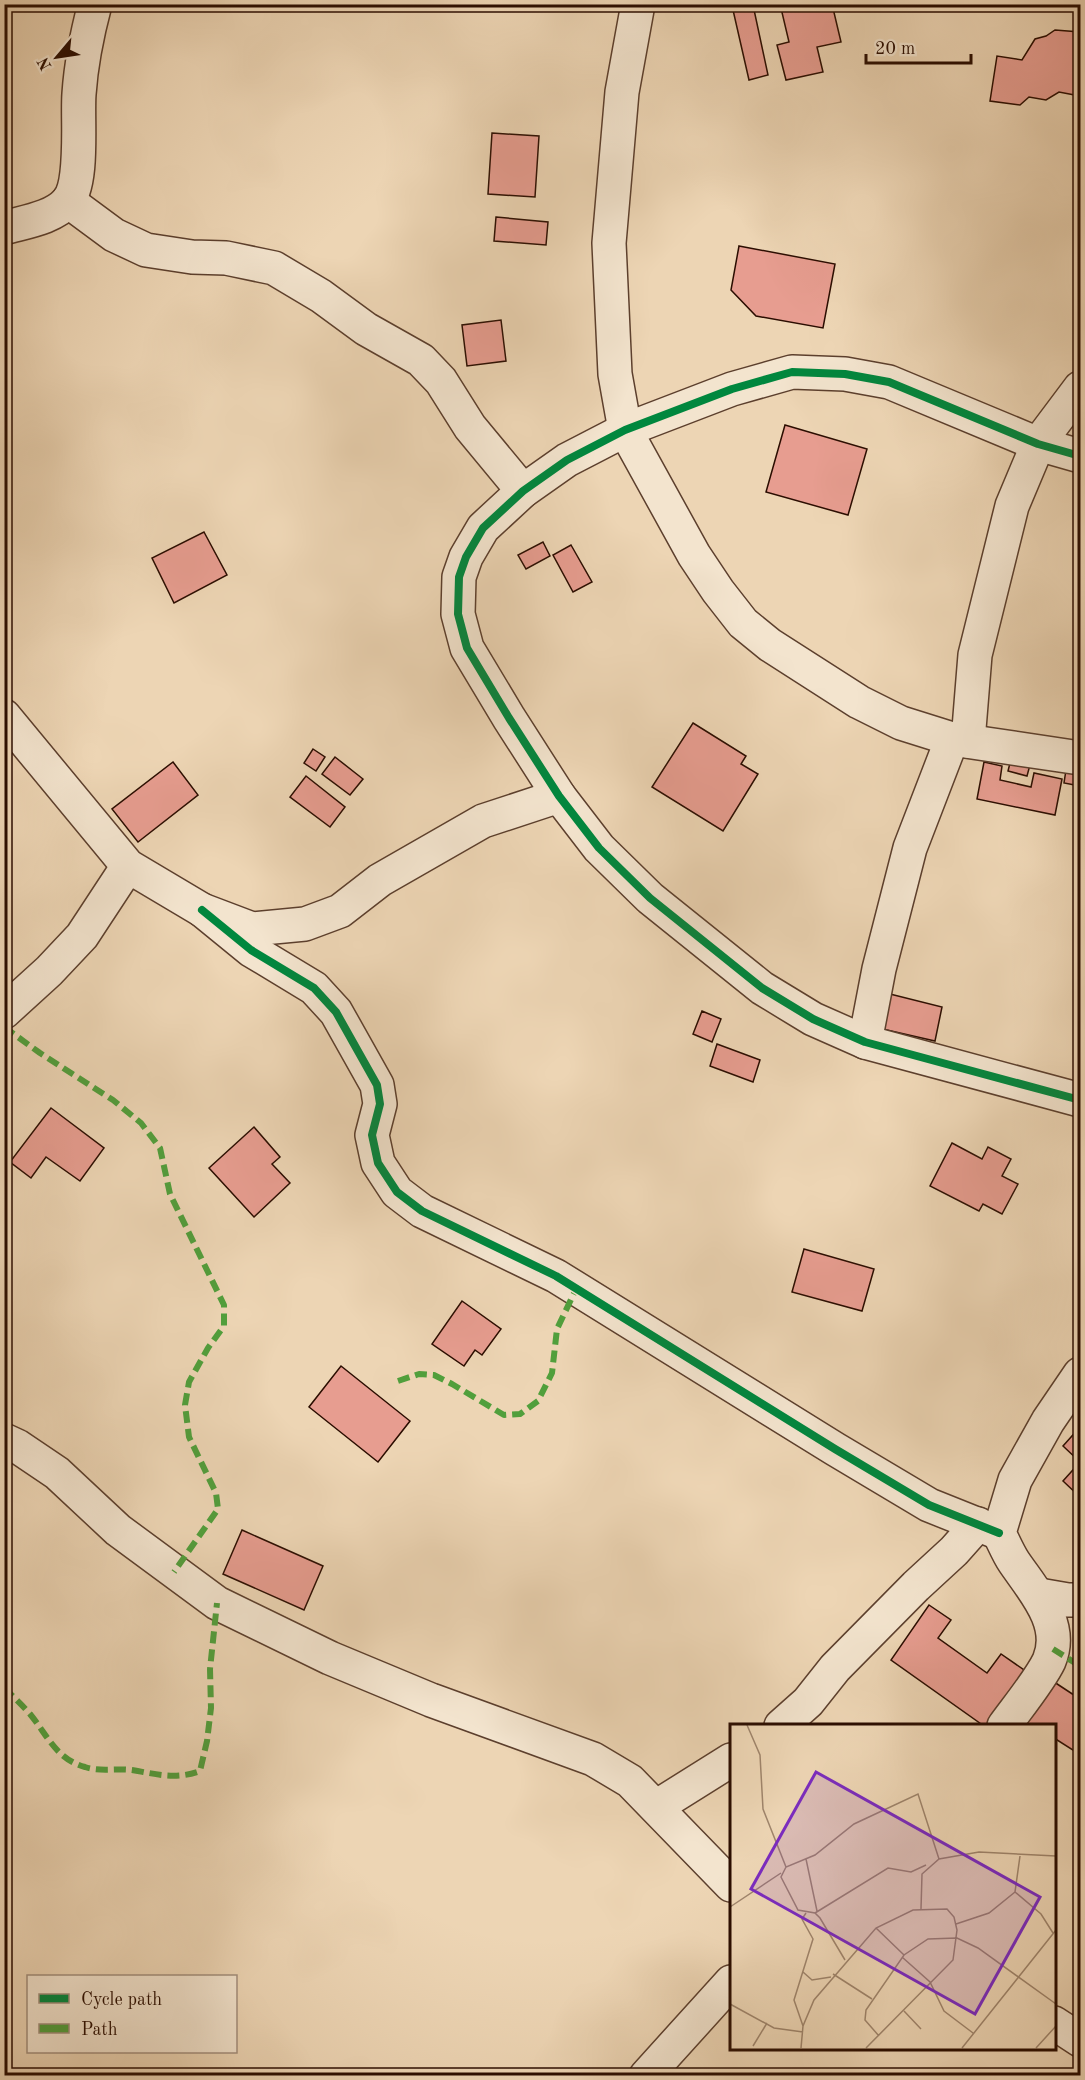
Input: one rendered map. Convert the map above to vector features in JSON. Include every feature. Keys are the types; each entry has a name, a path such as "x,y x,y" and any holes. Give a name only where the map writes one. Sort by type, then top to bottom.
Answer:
{"street":[{"path":"4,228 46,215 68,201 74,192 78,159 79,95 86,38 95,4"},
{"path":"638,4 622,92 609,243 615,374 625,430 694,555 743,624 770,645 858,702 901,723 960,740 1080,758"},
{"path":"68,201 114,235 146,250 192,257 226,258 274,268 321,296 366,329 421,360 441,381 470,427 524,491"},
{"path":"1080,456 1038,444 889,382 845,374 792,372 732,389 625,430 567,460 524,491 483,528 466,557 459,577 458,614 468,648 509,718 559,795 599,848 650,898 722,957 762,988 813,1019 865,1042 1080,1100"},
{"path":"865,1042 879,969 910,848 960,740 975,654 1012,506 1038,444 1080,388"},
{"path":"4,716 128,866 202,910 251,950 314,988 336,1012 376,1085 380,1104 372,1135 378,1163 397,1192 422,1211 556,1276 835,1449 929,1504 988,1529 1039,1594 1052,1629 1053,1649 1048,1664 1005,1724"},
{"path":"202,910 252,929 305,924 340,910 380,880 483,821 559,795"},
{"path":"4,1012 49,971 82,936 128,866"},
{"path":"783,1724 808,1702 835,1668 916,1586 954,1551 988,1529 1048,1421 1080,1374"},
{"path":"4,1440 57,1473 118,1530 217,1603 330,1658 431,1700 593,1760 630,1781 730,1884"},
{"path":"1039,1594 1080,1600"},
{"path":"656,1807 730,1761"},
{"path":"646,2076 730,1983"},
{"path":"1055,2025 1080,2040"}],"building":[{"path":"780,4 832,4 841,42 817,47 823,72 786,80 777,45 789,42"},
{"path":"753,5 768,75 749,80 733,10"},
{"path":"1055,30 1080,32 1080,96 1059,92 1046,100 1029,97 1020,105 990,101 997,56 1022,60 1035,39"},
{"path":"492,133 539,136 535,197 488,194"},
{"path":"496,217 548,222 546,245 494,241"},
{"path":"739,246 835,264 823,328 756,316 731,290"},
{"path":"501,320 506,361 467,366 462,325"},
{"path":"785,425 867,449 848,515 766,492"},
{"path":"204,532 227,575 174,603 152,558"},
{"path":"543,542 550,556 526,569 518,555"},
{"path":"571,545 592,582 573,592 553,555"},
{"path":"693,723 746,756 741,764 758,774 723,831 652,787"},
{"path":"313,749 325,757 316,771 304,763"},
{"path":"1012,755 1031,761 1027,776 1008,771"},
{"path":"335,757 363,779 350,795 322,774"},
{"path":"173,762 198,795 138,842 112,809"},
{"path":"984,762 1002,766 1000,780 1031,787 1034,773 1062,779 1055,815 977,799"},
{"path":"1066,770 1080,772 1080,786 1064,783"},
{"path":"306,776 345,807 330,827 290,797"},
{"path":"886,993 942,1007 935,1041 878,1028"},
{"path":"702,1011 721,1019 712,1042 693,1034"},
{"path":"717,1044 760,1060 753,1082 710,1066"},
{"path":"51,1108 104,1148 80,1181 46,1157 31,1178 10,1162"},
{"path":"254,1127 280,1157 272,1164 290,1183 254,1217 209,1168"},
{"path":"952,1143 982,1159 988,1147 1011,1159 1002,1176 1018,1184 1002,1214 983,1204 979,1211 930,1186"},
{"path":"804,1249 874,1269 862,1311 792,1292"},
{"path":"462,1301 501,1329 482,1355 475,1350 464,1366 432,1344"},
{"path":"341,1366 410,1421 378,1462 309,1407"},
{"path":"1080,1427 1080,1462 1063,1446"},
{"path":"1080,1462 1080,1497 1063,1481"},
{"path":"242,1530 323,1566 304,1610 223,1574"},
{"path":"929,1605 951,1620 938,1638 987,1673 1001,1654 1027,1672 990,1724 981,1724 891,1660"},
{"path":"1045,1676 1080,1699 1079,1754 1055,1739 1055,1724 1015,1724"}],"marked path":[{"path":"4,1027 113,1100 141,1123 160,1148 170,1194 224,1305 224,1326 208,1348 189,1382 185,1405 189,1437 216,1493 218,1509 174,1572"},
{"path":"398,1381 419,1374 434,1375 504,1415 520,1414 538,1401 552,1373 557,1329 576,1289"},
{"path":"4,1688 30,1714 60,1753 75,1763 97,1769 132,1770 166,1775 183,1775 200,1771 211,1708 210,1669 217,1603"},
{"path":"1053,1649 1080,1666"}],"cycle path":[{"path":"1080,456 1038,444 889,382 845,374 792,372 732,389 625,430 567,460 523,491 483,528 466,557 459,577 458,614 467,648 509,718 559,796 599,848 650,898 762,988 813,1019 865,1042 1080,1100"},
{"path":"202,910 251,950 314,988 336,1012 377,1085 380,1104 372,1135 378,1163 397,1192 422,1211 556,1276 929,1505 999,1533"}]}
